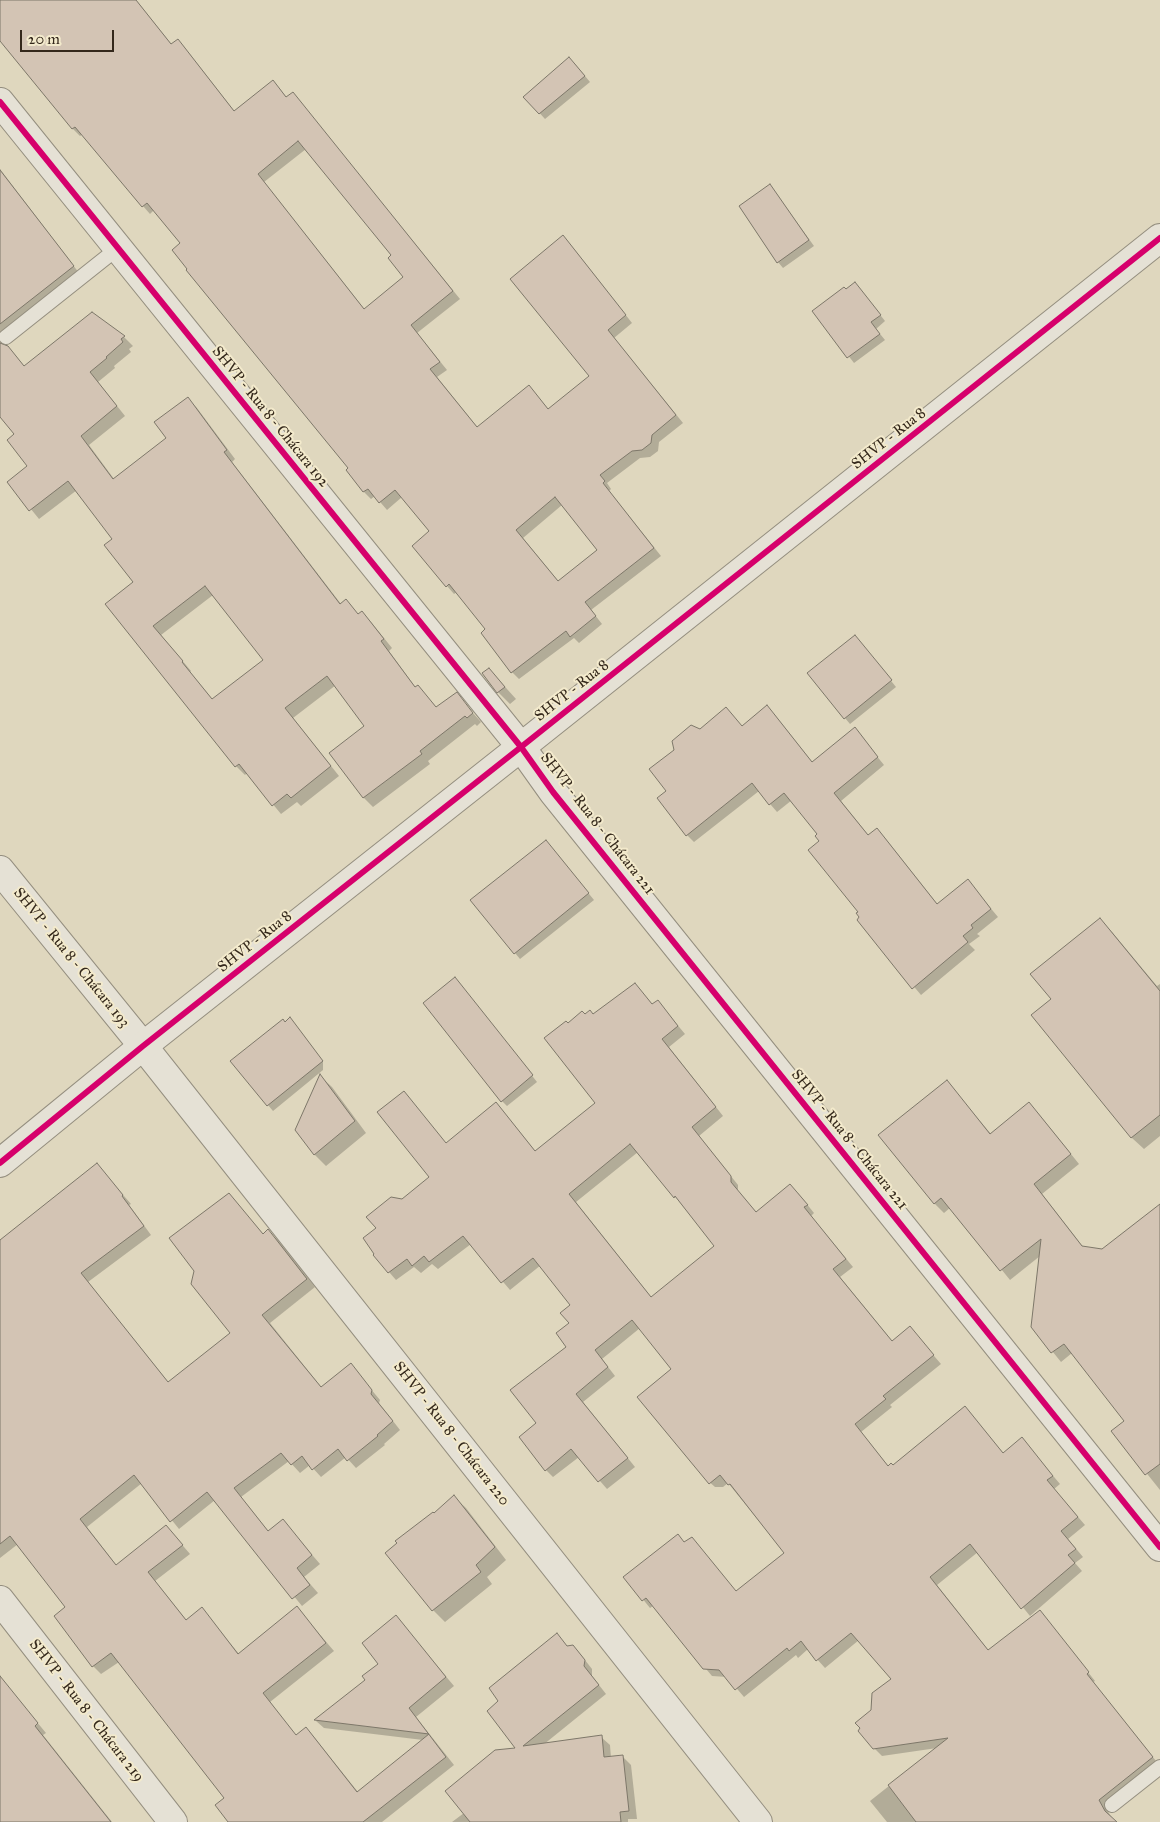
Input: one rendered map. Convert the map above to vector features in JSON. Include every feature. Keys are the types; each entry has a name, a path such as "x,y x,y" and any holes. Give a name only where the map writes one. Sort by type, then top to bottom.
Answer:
{"street":[{"name":"SHVP - Rua 8 - Chácara 192","path":"0,102 521,747"},
{"name":"SHVP - Rua 8","path":"0,1163 143,1046 1160,238"},
{"name":"SHVP - Rua 8 - Chácara 221","path":"521,747 553,792 1160,1547"},
{"name":"SHVP - Rua 8 - Chácara 193","path":"0,870 143,1046"},
{"name":"SHVP - Rua 8 - Chácara 220","path":"143,1046 758,1822"},
{"name":"SHVP - Rua 8 - Chácara 219","path":"0,1600 173,1822"}],"lane":[{"path":"6,337 118,248"},
{"path":"1112,1805 1160,1767"}],"building":[{"path":"0,0 136,0 171,44 178,39 234,111 273,80 286,97 293,92 453,291 411,325 440,362 430,369 477,427 529,385 548,409 589,376 510,279 563,235 626,315 608,330 676,415 652,435 651,443 642,450 632,451 600,475 605,481 603,483 654,548 585,602 596,616 570,637 566,631 511,673 481,633 485,629 449,584 446,587 412,546 429,531 395,490 379,503 368,489 363,492 346,470 348,468 186,270 172,250 180,243 147,203 142,207 75,127 72,129 0,41","holes":["298,141 391,255 388,258 403,277 364,309 258,174","555,497 597,550 558,581 516,530"]},
{"path":"569,57 585,76 539,114 523,97"},
{"path":"0,170 74,266 0,324"},
{"path":"770,184 809,240 777,263 739,206"},
{"path":"855,282 881,315 871,322 880,334 847,358 812,311 844,287 846,289"},
{"path":"92,312 125,336 121,339 123,342 90,372 117,406 81,436 113,479 166,438 154,422 188,397 227,450 224,452 340,604 346,599 358,614 362,611 384,639 381,641 415,687 418,685 436,707 457,692 473,713 467,718 465,716 420,751 422,754 363,798 329,753 364,726 327,676 285,708 331,766 291,798 287,794 272,806 239,764 235,767 105,604 133,582 104,545 112,539 68,481 29,511 7,482 27,466 7,440 14,434 0,417 0,343 8,346 24,366","holes":["205,586 263,660 212,699 153,626"]},
{"path":"855,635 892,680 844,719 807,673"},
{"path":"489,668 505,687 497,693 482,673"},
{"path":"767,705 812,762 855,727 878,757 834,793 868,835 877,828 937,904 968,879 991,909 971,925 973,928 963,936 968,942 912,989 857,920 859,917 856,913 858,912 808,850 819,841 815,836 817,834 784,793 769,805 752,783 686,836 657,798 666,791 649,769 674,750 672,741 691,725 700,729 726,707 742,726"},
{"path":"546,840 589,893 514,954 470,900"},
{"path":"1100,918 1160,991 1160,1115 1131,1138 1031,1015 1051,999 1030,974"},
{"path":"455,977 533,1075 501,1102 423,1003"},
{"path":"635,983 652,1004 658,1000 678,1026 662,1039 716,1107 692,1127 731,1176 731,1182 756,1212 790,1184 808,1205 804,1207 846,1259 833,1269 892,1341 910,1326 934,1355 883,1396 886,1399 855,1424 888,1466 891,1463 893,1465 965,1406 1003,1453 1022,1437 1053,1476 1047,1480 1078,1517 1061,1531 1076,1549 1068,1555 1075,1563 1021,1609 970,1544 930,1577 988,1650 1040,1610 1089,1672 1087,1674 1153,1757 1099,1800 1105,1811 1117,1822 916,1822 888,1785 948,1738 873,1749 858,1731 860,1728 855,1723 871,1710 872,1693 891,1679 851,1633 816,1661 801,1641 789,1651 787,1648 735,1690 719,1670 703,1669 646,1598 642,1601 623,1577 678,1534 684,1542 692,1537 736,1591 784,1553 730,1484 728,1485 720,1475 709,1484 637,1397 671,1369 632,1320 595,1350 608,1367 576,1394 628,1458 598,1482 571,1449 545,1471 519,1437 536,1423 510,1390 566,1347 556,1333 569,1323 560,1313 570,1305 533,1258 501,1283 463,1236 429,1262 424,1256 412,1266 407,1259 388,1273 373,1255 363,1238 376,1228 366,1217 391,1197 402,1199 429,1177 377,1112 404,1091 446,1143 496,1102 535,1151 595,1103 544,1038 566,1021 568,1023 582,1011 585,1014 590,1010 593,1014","holes":["630,1144 674,1198 675,1196 714,1246 651,1297 569,1194"]},
{"path":"290,1017 323,1061 267,1106 230,1061 283,1019 285,1022"},
{"path":"320,1074 355,1121 314,1155 295,1130"},
{"path":"947,1080 990,1134 1029,1102 1071,1154 1034,1184 1082,1246 1102,1249 1160,1204 1160,1464 1145,1475 1111,1431 1124,1421 1064,1344 1051,1353 1031,1327 1041,1239 1000,1271 941,1198 934,1204 878,1135"},
{"path":"97,1163 123,1195 144,1226 81,1273 168,1382 230,1333 191,1284 194,1271 169,1238 229,1193 263,1234 268,1229 307,1279 262,1315 321,1387 351,1363 372,1390 371,1394 393,1421 347,1461 338,1449 312,1470 302,1456 291,1465 281,1453 234,1488 268,1531 283,1519 312,1555 297,1568 310,1585 292,1599 207,1492 170,1522 134,1475 80,1519 116,1565 166,1525 183,1545 148,1572 186,1620 202,1607 238,1654 297,1606 326,1643 263,1693 296,1735 306,1727 357,1792 429,1734 446,1757 363,1822 228,1822 215,1805 224,1798 111,1653 92,1667 54,1616 65,1607 10,1536 0,1544 0,1240"},
{"path":"454,1495 495,1547 476,1565 481,1572 432,1611 385,1553 397,1543 395,1541 434,1513"},
{"path":"396,1615 446,1677 409,1708 429,1734 314,1720 365,1680 362,1676 378,1664 362,1643"},
{"path":"557,1633 567,1646 573,1645 585,1660 584,1666 599,1685 523,1746 602,1735 604,1757 623,1755 629,1811 620,1812 621,1822 470,1822 445,1791 495,1750 515,1748 487,1711 498,1701 489,1688"},
{"path":"0,1676 38,1723 35,1726 111,1822 0,1822"}],"cycle path":[{"path":"0,102 521,747 553,792 1160,1547"},
{"path":"0,1163 143,1046 1160,238"}]}
